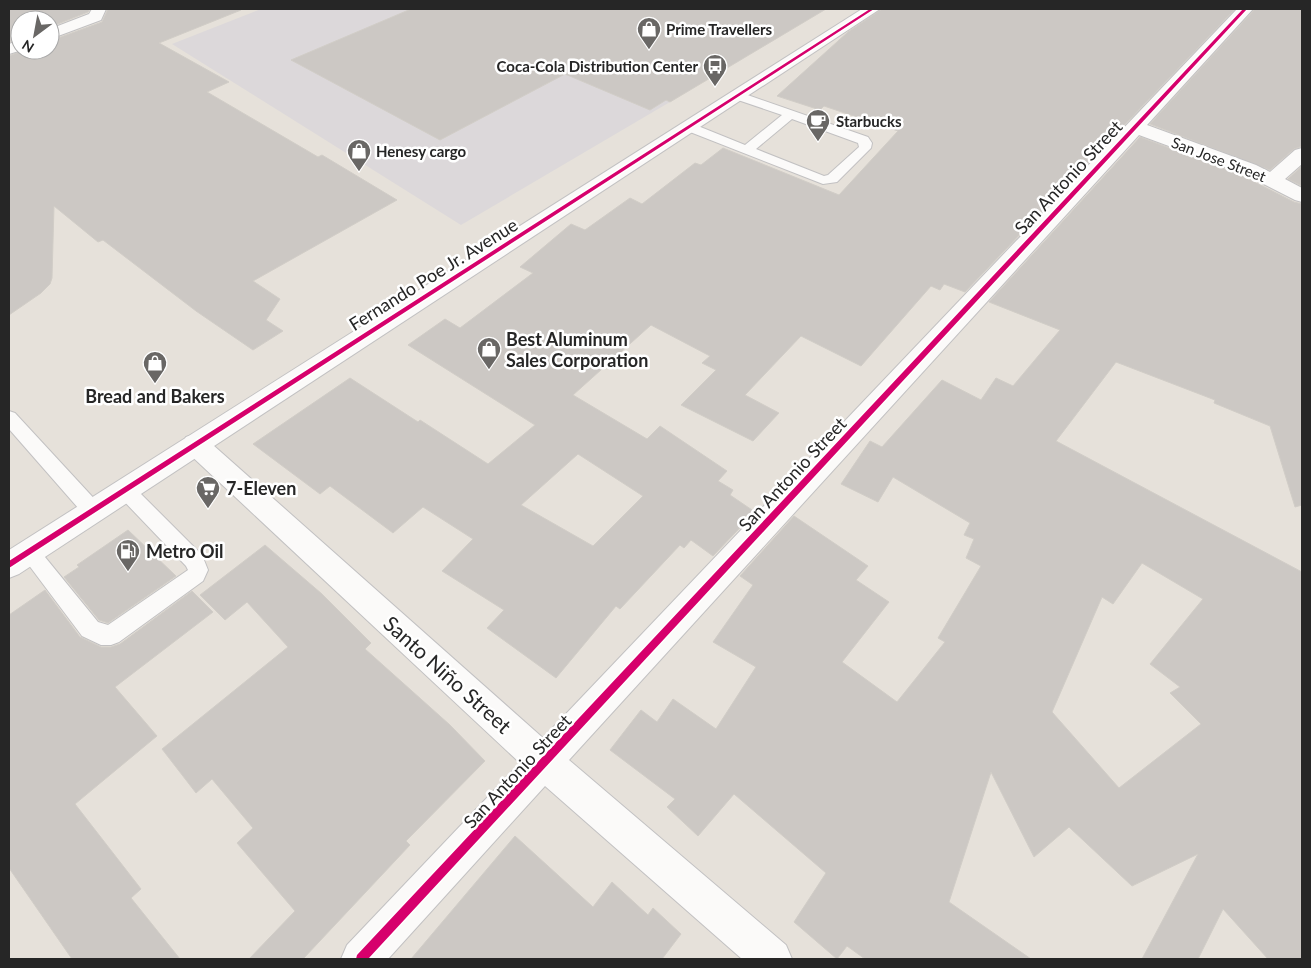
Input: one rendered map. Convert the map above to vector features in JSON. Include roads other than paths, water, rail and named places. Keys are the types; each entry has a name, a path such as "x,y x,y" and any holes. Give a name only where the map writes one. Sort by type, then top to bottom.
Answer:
{"street":[{"path":"60,30 96,16 99,9"},
{"name":"Fernando Poe Jr. Avenue","path":"9,565 872,9"},
{"name":"San Antonio Street","path":"361,959 546,763 1244,9"},
{"name":"San Jose Street","path":"1135,127 1249,169 1302,196"},
{"path":"1272,180 1302,154"},
{"name":"Santo Niño Street","path":"195,444 546,763 772,959"}],"lane":[{"path":"689,127 823,180 832,179 865,148 866,143 863,140 739,96"},
{"path":"747,150 791,114"},
{"path":"9,418 93,511"},
{"path":"29,552 90,629 101,635 111,634 196,575 198,570 195,561 125,490"}],"place":[{"name":"Prime Travellers","path":"649,50"},
{"name":"Coca-Cola Distribution Center","path":"715,87"},
{"name":"Starbucks","path":"818,142"},
{"name":"Henesy cargo","path":"359,172"},
{"name":"Best Aluminum Sales Corporation","path":"489,370"},
{"name":"Bread and Bakers","path":"155,384"},
{"name":"7-Eleven","path":"208,509"},
{"name":"Metro Oil","path":"128,572"}]}
